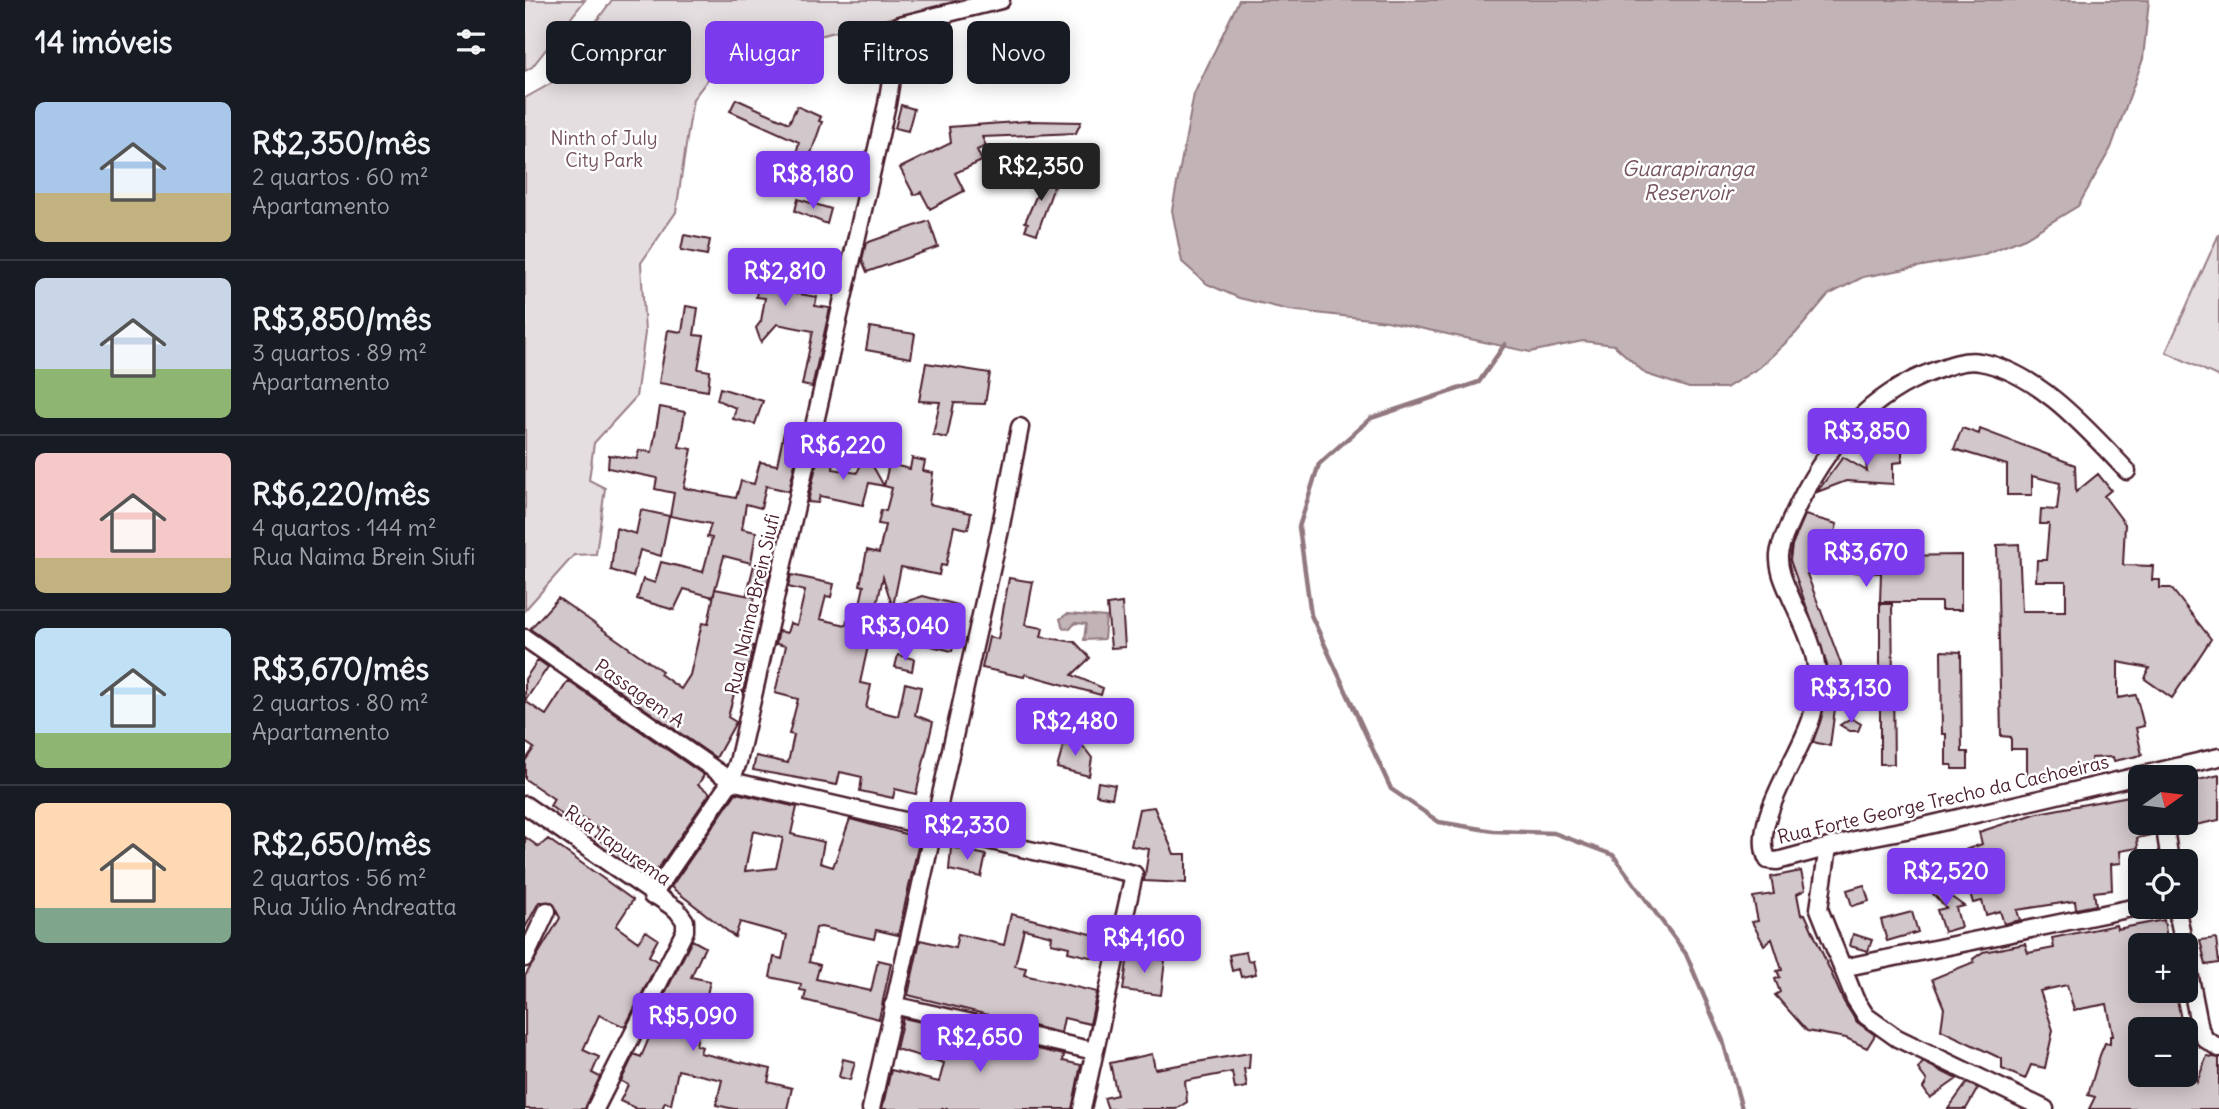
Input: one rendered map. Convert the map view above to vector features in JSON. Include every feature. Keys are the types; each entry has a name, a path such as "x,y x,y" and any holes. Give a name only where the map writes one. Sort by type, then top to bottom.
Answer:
{"street":[{"name":"Rua Naima Brein Siufi","path":"652,895 731,781 743,741 870,180 900,25 1001,0"},
{"name":"Rua Forte George Trecho da Cachoeiras","path":"2127,471 2074,415 2002,368 1977,361 1952,365 1910,380 1845,431 1825,454 1805,489 1779,556 1784,583 1816,653 1819,677 1812,717 1780,786 1765,835 1764,850 1768,860 1773,861 2128,780"},
{"path":"871,1109 1020,427"},
{"name":"Passagem A","path":"525,638 731,781"},
{"name":"Rua Forte George Trecho da Cachoeiras","path":"2189,765 2219,757"},
{"path":"731,781 1134,874 1082,1109"},
{"name":"Rua Tapurema","path":"525,805 677,910 685,921 685,931 595,1109"},
{"path":"1828,847 1818,900 1821,917 1855,999 1877,1027 2045,1109"},
{"path":"1842,968 2128,909"},
{"path":"525,958 547,911"},
{"path":"2194,1003 2197,1019 2212,1043"},
{"path":"894,1005 1094,1051"}],"green space":[{"path":"525,0 585,0 568,21 546,21 546,49 532,67 525,71"},
{"name":"Ninth of July City Park","path":"612,0 962,0 878,21 838,21 838,31 824,35 824,21 705,21 705,83 693,99 676,212 641,263 645,333 636,397 594,443 589,480 605,488 596,554 574,555 525,610 525,98 550,84 691,84 691,21 596,21"},
{"path":"2219,234 2219,377 2166,352"}],"water":[{"name":"Guarapiranga Reservoir","path":"1239,0 2149,0 2143,59 2111,148 2078,206 2025,238 1982,255 1863,277 1828,295 1796,333 1760,367 1726,388 1689,388 1646,374 1614,345 1583,341 1530,352 1387,321 1289,310 1239,298 1207,284 1182,262 1172,210 1194,94"},
{"path":"1067,614 1106,617 1104,639 1084,640 1086,624 1075,623 1070,629 1063,628 1060,619"}],"building":[{"path":"736,99 789,123 797,106 821,117 819,121 822,122 808,162 814,163 811,178 791,174 799,142 730,111"},
{"path":"901,105 914,109 908,131 895,128"},
{"path":"1028,121 1081,122 1076,133 982,137 986,146 977,150 982,161 955,173 964,191 930,209 921,192 914,195 900,168 951,143 949,127"},
{"path":"1047,171 1058,175 1037,234 1025,230 1028,223 1025,222"},
{"path":"798,199 831,209 827,224 795,211"},
{"path":"929,221 938,247 867,272 862,260 866,243"},
{"path":"684,235 710,240 707,255 681,250"},
{"path":"739,252 777,259 771,289 817,297 815,306 830,308 812,387 802,385 813,331 777,324 761,342 756,328 761,321 765,298 756,297 759,282 735,279"},
{"path":"686,306 698,308 694,335 704,336 698,369 710,371 708,391 659,383 668,330 682,332"},
{"path":"870,327 915,334 911,358 866,350"},
{"path":"926,363 990,373 985,404 954,403 947,438 933,435 940,402 919,401"},
{"path":"720,388 763,401 755,424 733,419 736,408 717,400"},
{"path":"660,407 685,412 679,447 692,449 684,488 736,498 741,481 754,484 760,462 777,465 784,432 801,435 789,491 766,486 761,508 746,504 742,529 756,532 751,563 724,556 713,597 684,589 674,610 637,599 643,579 655,583 661,562 703,572 712,538 707,537 711,524 670,516 674,493 655,489 657,478 608,468 609,455 637,459 639,450 652,452"},
{"path":"1962,428 1979,434 1980,429 2075,465 2076,492 2098,474 2111,490 2104,496 2125,524 2123,565 2153,566 2152,580 2160,580 2160,588 2171,588 2211,639 2172,698 2145,679 2149,668 2118,662 2118,698 2136,695 2144,726 2136,728 2142,755 2114,761 2113,757 2091,758 2091,766 2027,780 2027,749 2011,749 2011,737 2001,736 1997,545 2019,544 2022,611 2066,611 2066,581 2036,581 2037,560 2046,560 2049,524 2040,524 2041,509 2057,510 2060,483 2032,476 2032,495 2007,495 2007,465 1954,449"},
{"path":"1902,446 1902,462 1893,463 1893,484 1846,481 1817,492 1843,457 1867,471 1864,451"},
{"path":"866,454 884,486 869,483 863,505 820,496 818,503 808,502 818,457 834,461 833,469 857,473"},
{"path":"912,458 925,461 923,471 933,473 929,504 971,513 968,529 954,526 946,566 941,565 939,575 901,567 893,606 923,596 958,605 953,625 958,626 952,651 914,642 918,621 899,627 883,577 860,683 871,685 866,708 898,716 905,683 921,687 915,715 933,722 916,794 895,789 893,798 860,791 862,777 840,772 837,785 753,770 756,756 788,763 794,735 789,734 798,699 775,693 786,646 776,644 779,631 787,633 790,623 797,625 805,591 788,587 791,575 834,584 831,597 826,596 820,619 846,625 847,620 856,622 864,586 860,585 867,550 879,553 885,525 878,524 881,510 886,511 892,488 884,486 889,464 910,469"},
{"path":"641,510 669,516 661,556 640,550 633,577 611,570 616,528 636,534"},
{"path":"1805,515 1837,524 1831,549 1891,551 1891,556 1961,555 1961,610 1941,610 1941,602 1880,602 1881,573 1818,571 1818,574 1807,574 1841,664 1830,746 1813,742 1826,701 1827,665 1790,560 1792,545"},
{"path":"754,565 771,569 765,597 747,593"},
{"path":"1009,578 1033,582 1025,625 1043,628 1041,637 1075,642 1090,658 1072,675 1103,688 1101,695 1025,674 1024,677 982,668 989,637 998,639"},
{"path":"715,589 755,597 744,644 754,646 743,692 735,690 728,717 736,722 716,758 530,629 558,598 662,671 660,674 681,689 690,675 702,623 708,624"},
{"path":"1122,603 1125,647 1111,648 1107,605"},
{"path":"1880,604 1892,604 1894,764 1880,764"},
{"path":"1941,651 1961,652 1962,752 1968,752 1968,769 1952,769 1952,765 1946,765 1946,734 1942,734"},
{"path":"898,655 914,659 912,671 895,667"},
{"path":"538,660 548,667 525,701 525,679"},
{"path":"568,681 704,775 698,785 710,793 655,873 643,865 640,869 595,837 600,831 569,809 564,816 550,806 554,799 525,779 525,761 534,748 525,742 525,701 546,715"},
{"path":"1851,718 1861,724 1858,731 1850,731 1840,725"},
{"path":"1073,733 1092,758 1089,776 1057,768 1063,747"},
{"path":"2219,775 2219,820 2198,824 2198,780"},
{"path":"1098,782 1115,785 1112,798 1096,795"},
{"path":"736,793 797,807 791,834 824,842 820,863 833,867 850,819 920,838 898,935 876,930 874,939 816,928 809,962 820,965 816,979 871,991 878,960 891,963 879,1019 804,1000 806,991 800,990 801,984 770,977 774,957 782,959 787,935 740,922 735,937 671,887","holes":["753,831 783,838 776,868 745,871"]},
{"path":"2128,796 2128,835 2151,835 2137,838 2138,848 2120,851 2121,863 2111,864 2112,890 2094,892 2096,905 2076,909 2075,901 2017,910 2020,920 2004,924 2000,911 1986,915 1982,901 1973,903 1963,869 1929,879 1925,864 1982,844 1979,832 2038,813"},
{"path":"1154,807 1174,854 1186,854 1186,883 1144,881 1149,849 1131,846 1139,809"},
{"path":"525,837 539,847 548,839 633,900 616,926 638,942 646,931 658,939 649,956 658,962 625,1027 599,1015 583,1050 599,1057 592,1073 600,1077 585,1109 525,1109 525,976 560,918 552,902 539,902 525,928"},
{"path":"951,847 986,855 981,877 949,870"},
{"path":"1801,871 1805,890 1797,894 1801,915 1805,914 1844,1002 1857,1022 1875,1035 1867,1048 1846,1038 1807,1031 1775,995 1780,992 1775,979 1780,977 1777,971 1782,970 1772,939 1764,945 1752,922 1758,921 1753,897 1774,894 1771,877"},
{"path":"1926,879 1964,906 1956,908 1961,927 1944,932 1937,910 1946,908 1923,883"},
{"path":"1864,885 1869,901 1852,906 1847,890"},
{"path":"1912,912 1918,932 1887,941 1881,920"},
{"path":"1011,914 1099,936 1094,958 1068,952 1069,947 1051,943 1052,936 1024,929 1015,966 1026,968 1024,975 1097,992 1090,1024 1064,1018 1061,1033 908,995 920,940 955,948 958,934 1004,945"},
{"path":"2164,920 2166,933 2128,933 2128,1003 2178,1003 2181,1017 2128,1017 2128,1087 2198,1087 2198,1079 2207,1056 2219,1058 2219,1109 2089,1109 2095,1097 2088,1095 2100,1055 2105,1043 2110,1044 2110,1036 2113,1036 2107,1004 2074,1010 2067,985 2040,991 2053,1030 2045,1068 2031,1065 2025,1079 2002,1069 2002,1059 1941,1030 1944,1008 1932,979 1974,962 1973,959 1983,952 2025,944 2028,953 2054,948 2052,938 2116,925 2117,929"},
{"path":"1853,934 1872,940 1868,951 1850,946"},
{"path":"2216,938 2219,963 2206,965 2200,940"},
{"path":"692,940 705,947 691,977 710,981 696,1045 702,1047 700,1053 771,1069 768,1082 792,1088 787,1109 734,1109 716,1105 722,1080 678,1070 671,1105 665,1102 662,1109 637,1109 620,1101 628,1085 621,1081 634,1054 641,1057 658,1017 654,1015"},
{"path":"1246,952 1248,961 1253,960 1256,974 1241,977 1239,969 1232,971 1229,955"},
{"path":"1128,955 1165,960 1161,995 1123,990"},
{"path":"903,1018 957,1030 956,1036 1009,1049 1011,1043 1064,1055 1063,1061 1081,1065 1072,1109 882,1109 891,1070 939,1082 944,1063 896,1049"},
{"path":"1250,1053 1249,1068 1244,1069 1247,1087 1235,1089 1232,1072 1185,1081 1187,1102 1176,1109 1108,1109 1104,1098 1117,1095 1110,1063 1152,1054 1155,1069"},
{"path":"843,1059 855,1062 850,1080 839,1077"},
{"path":"1923,1062 1957,1079 1930,1098 1923,1088 1927,1081 1918,1069"},
{"path":"1967,1083 1978,1088 1966,1109 1948,1109"}],"waterway":[{"path":"1505,344 1479,382 1371,418 1319,464 1299,527 1311,615 1391,789 1439,822 1493,831 1554,833 1613,855 1686,954 1723,1041 1742,1109"}]}
